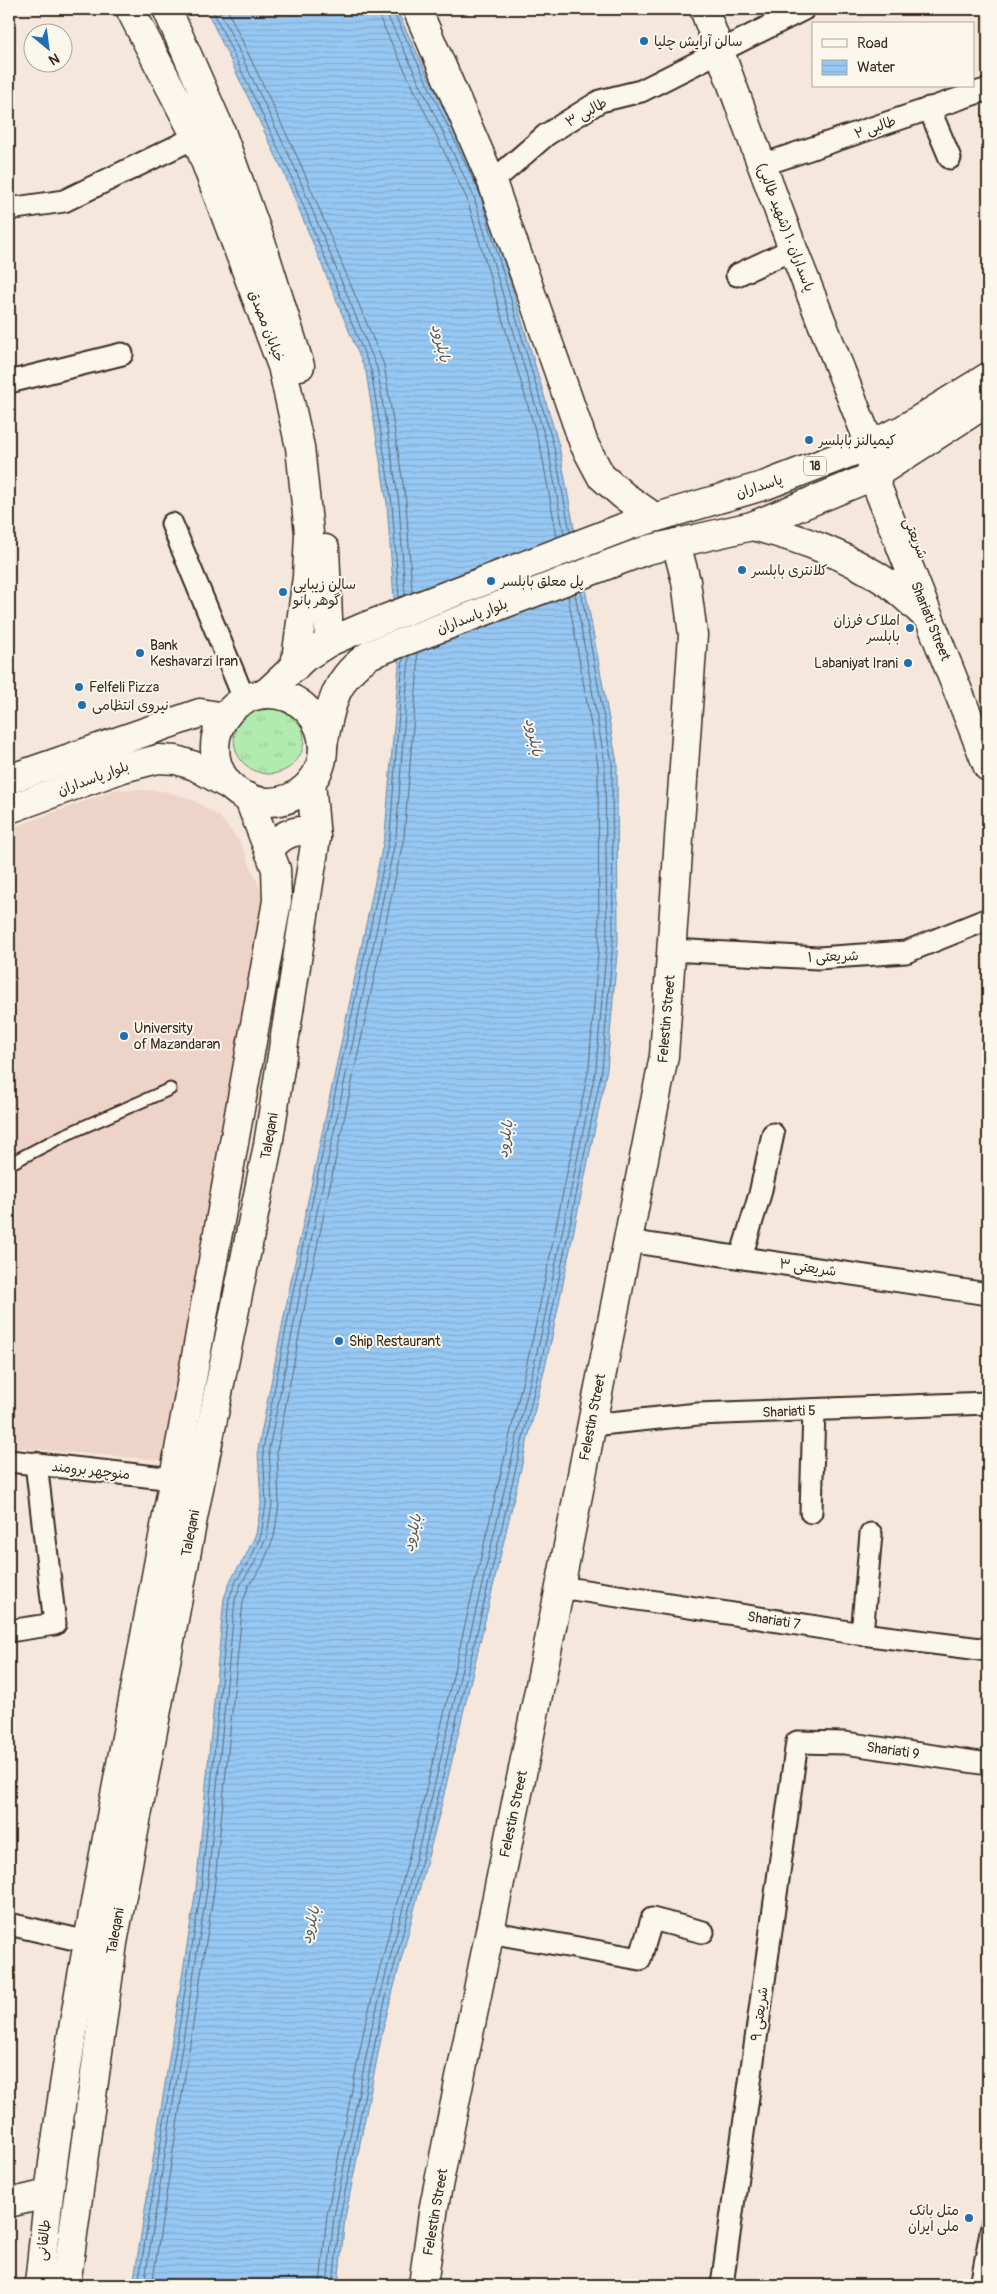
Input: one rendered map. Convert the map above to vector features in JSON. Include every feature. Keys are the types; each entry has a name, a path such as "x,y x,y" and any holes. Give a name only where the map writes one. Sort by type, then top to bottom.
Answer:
{"main road":[{"name":"خیابان مصدق","path":"130,9 208,133 263,248 296,351 316,438 325,531 329,642"},
{"name":"خیابان مصدق","path":"167,9 282,366 300,447 309,534 307,577 295,667"},
{"path":"417,9 492,182 584,444 602,476 624,496 642,521"},
{"name":"پاسداران ۱۰ (شهید طالبی)","path":"704,9 793,249 866,430 870,445"},
{"name":"پاسداران","path":"642,521 766,485 870,445 904,429 988,376"},
{"name":"18","path":"676,543 752,526 880,472 988,402"},
{"path":"870,445 880,472"},
{"name":"Shariati Street","path":"880,472 931,620 988,766"},
{"name":"شریعتی","path":"880,472 988,719"},
{"name":"بلوار پاسداران","path":"9,779 200,713 245,704 329,642 642,521"},
{"path":"752,526 798,538 831,551 892,586 931,620"},
{"name":"بلوار پاسداران","path":"323,746 336,690 357,663 371,654 647,550 676,543"},
{"name":"Felestin Street","path":"423,2285 434,2206 560,1587 664,1056 693,635 686,581 676,543"},
{"path":"288,698 307,710 317,724 323,746 319,768 311,782 298,793 282,800 265,802 240,792 222,774 216,757 218,734 245,704 288,698"},
{"name":"بلوار پاسداران","path":"9,809 130,765 158,759 176,760 195,766 240,792"},
{"name":"Taleqani","path":"66,2285 113,1943 194,1514 268,1145 316,838 311,782"},
{"name":"Taleqani","path":"47,2194 88,1942 174,1479 277,901 276,868 270,849 250,806 240,792"},
{"path":"270,849 280,837 293,830 309,830 316,838"},
{"path":"9,2203 47,2194 77,2198"},
{"name":"طالقانی","path":"38,2285 47,2194"}],"street":[{"name":"طالبی ۳","path":"492,182 546,135 600,101 641,91 804,9"},
{"name":"طالبی ۲","path":"762,165 988,88"},
{"path":"929,108 950,158"},
{"path":"9,210 64,201 208,133"},
{"path":"737,275 793,249"},
{"path":"9,382 122,354"},
{"path":"172,524 245,704"},
{"name":"شریعتی ۱","path":"671,950 818,958 906,952 988,919"},
{"path":"741,1257 760,1194 773,1134"},
{"name":"شریعتی ۳","path":"627,1241 988,1294"},
{"name":"Shariati 5","path":"591,1425 698,1414 988,1402"},
{"path":"811,1512 814,1410"},
{"name":"منوچهر برومند","path":"9,1461 174,1479"},
{"path":"9,1631 55,1624 36,1463"},
{"path":"862,1634 871,1534"},
{"name":"Shariati 7","path":"560,1587 862,1634 988,1650"},
{"name":"شریعتی ۹","path":"722,2285 797,1742 844,1743 988,1764"},
{"path":"489,1932 640,1959 652,1919 703,1932"},
{"path":"9,1924 88,1942"}],"lane":[{"path":"9,1164 66,1135 170,1089"},
{"path":"976,2285 988,2222"}],"shaded area":[{"name":"University of Mazandaran","path":"118,789 164,791 191,799 220,817 241,844 263,895 215,1176 162,1460 9,1447 9,829"}],"green space":[{"path":"269,704 282,707 294,714 301,726 304,739 301,752 294,764 282,771 269,774 256,771 244,764 237,752 234,739 237,726 244,714 256,707"}],"water":[{"name":"بابلرود","path":"206,9 396,9 484,193 559,446 617,763 618,942 607,1069 552,1337 440,1811 383,2029 345,2218 338,2285 133,2285 196,1889 224,1598 231,1579 245,1557 256,1534 261,1504 258,1449 290,1286 385,834 399,666 387,504 366,372 284,173"}],"place":[{"name":"سالن آرایش چلیا","path":"644,41"},
{"name":"کیمیالنز بابلسر","path":"809,440"},
{"name":"کلانتری بابلسر","path":"742,570"},
{"name":"پل معلق بابلسر","path":"491,581"},
{"name":"سالن زیبایی گوهر بانو","path":"283,592"},
{"name":"املاک فرزان بابلسر","path":"910,628"},
{"name":"Bank Keshavarzi Iran","path":"140,653"},
{"name":"Labaniyat Irani","path":"908,663"},
{"name":"Felfeli Pizza","path":"79,687"},
{"name":"نیروی انتظامی","path":"82,705"},
{"name":"University of Mazandaran","path":"124,1036"},
{"name":"Ship Restaurant","path":"339,1341"},
{"name":"متل بانک ملی ایران","path":"969,2218"}]}
